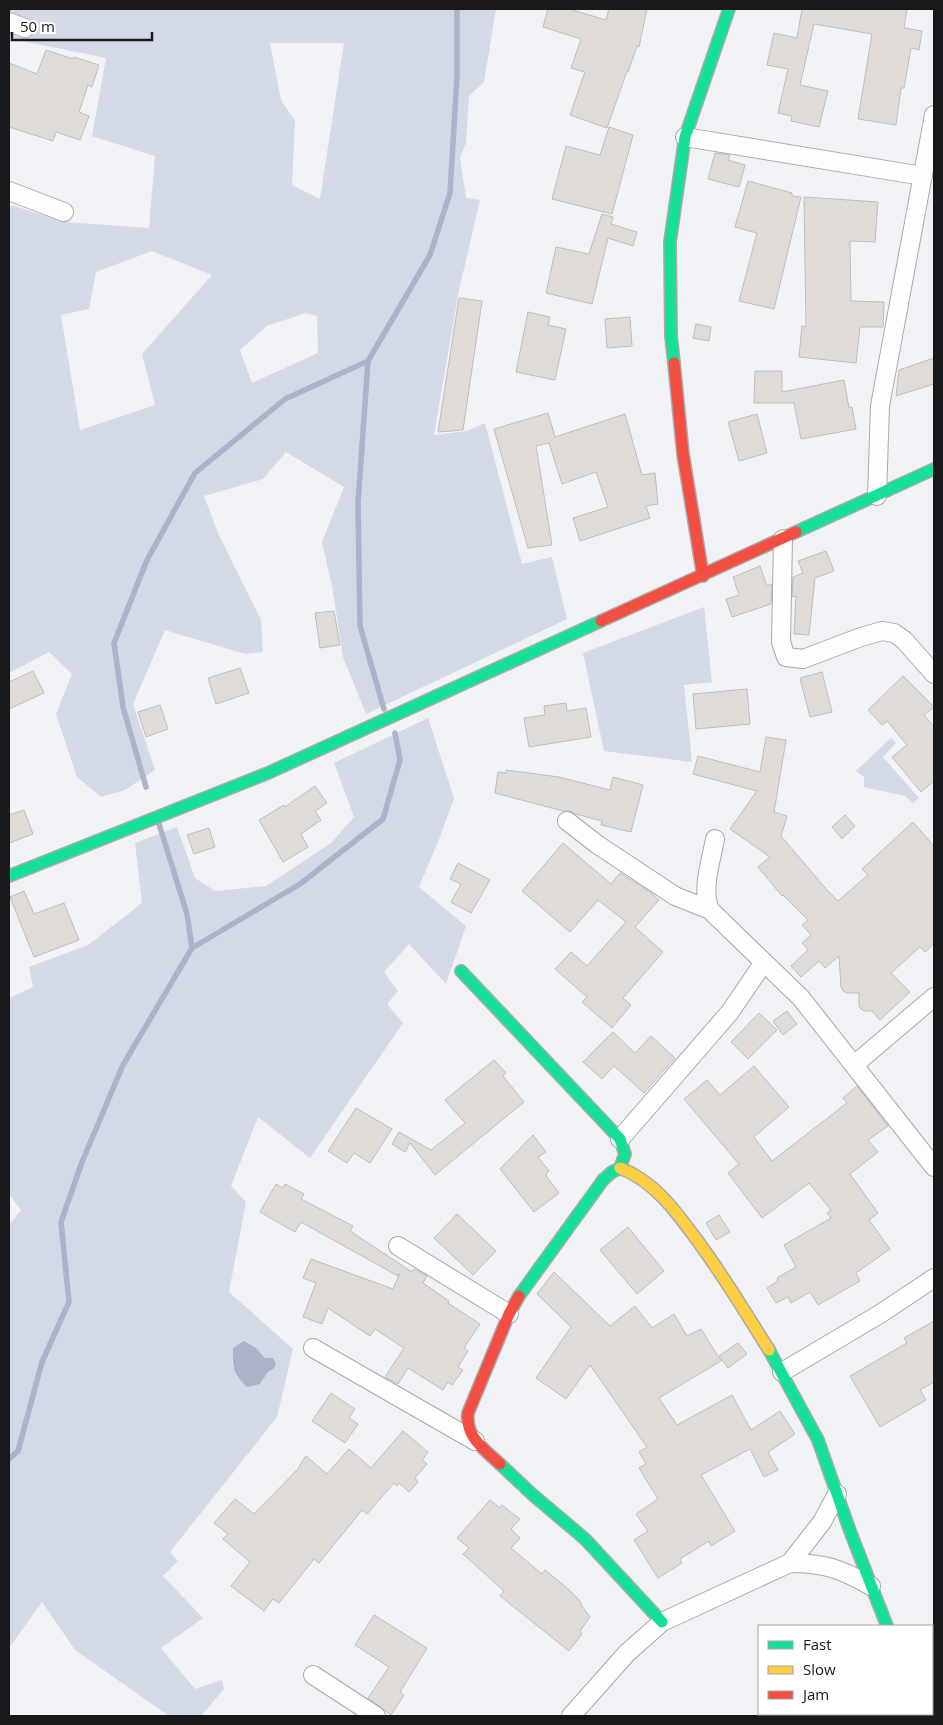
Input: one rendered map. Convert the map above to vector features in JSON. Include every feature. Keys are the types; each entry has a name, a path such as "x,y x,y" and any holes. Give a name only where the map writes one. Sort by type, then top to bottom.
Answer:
{"street":[{"path":"703,576 683,454 671,336 670,242 685,137 729,9"},
{"path":"876,496 880,406 934,115"},
{"path":"685,137 923,176"},
{"path":"9,191 64,212"},
{"path":"9,876 268,774 934,470"},
{"path":"784,539 781,642 786,658 803,659 882,631 894,633 904,640 934,674"},
{"path":"567,821 598,845 674,896 710,910"},
{"path":"715,840 706,890 706,901 710,910 801,998 934,1167"},
{"path":"620,1139 730,1012 764,962"},
{"path":"461,971 620,1139 625,1154 620,1168 603,1180 521,1292 508,1314 468,1413 467,1422 475,1441"},
{"path":"854,1064 934,997"},
{"path":"620,1168 640,1179 662,1197 677,1213 729,1286 782,1372 818,1440 887,1625"},
{"path":"398,1246 508,1314"},
{"path":"782,1372 880,1314 934,1278"},
{"path":"313,1348 475,1441 533,1495 586,1539 662,1622"},
{"path":"790,1563 822,1522 837,1494"},
{"path":"571,1716 627,1653 662,1622 790,1563 810,1563 828,1566 851,1574 871,1586"},
{"path":"313,1675 376,1716"}],"shaded area":[{"path":"9,9 496,9 484,82 469,96 466,143 460,157 466,198 480,200 459,290 434,435 467,431 485,423 522,564 552,557 567,619 366,714 343,657 332,586 322,542 344,487 286,452 263,479 204,496 218,533 261,620 263,652 245,654 165,630 133,704 155,770 125,790 101,797 77,777 56,714 72,674 49,652 9,673 9,216 11,205 65,222 149,228 155,156 92,136 106,58 17,40 9,34","holes":["270,43 344,43 320,199 292,185 295,121 281,100","152,251 212,275 142,354 155,405 80,430 61,315 89,309 96,272","306,313 317,316 318,353 252,383 240,350 267,326"]},
{"path":"704,607 712,682 684,685 692,762 604,751 583,653"},
{"path":"428,718 454,798 419,887 466,926 446,984 409,944 384,972 398,991 387,1004 403,1023 310,1158 258,1117 231,1186 246,1202 229,1292 293,1349 277,1417 170,1552 178,1561 163,1576 203,1618 161,1648 195,1689 222,1680 224,1689 201,1716 169,1716 75,1650 42,1602 9,1648 9,1225 21,1210 9,1194 9,998 33,987 29,967 88,945 142,903 135,843 177,827 195,878 215,891 266,886 331,843 354,817 334,763","holes":["256,1348 273,1369 268,1372 260,1384 238,1378 232,1364 233,1349"]},
{"path":"891,738 896,743 883,757 919,798 913,803 905,796 864,787 864,777 856,771"}],"water":[{"path":"244,1341 256,1348 265,1358 273,1358 276,1365 268,1372 260,1384 247,1387 236,1374 233,1360 233,1348"}],"building":[{"path":"548,9 569,9 606,20 609,9 647,9 639,47 637,46 627,71 607,128 570,115 585,72 571,68 581,39 543,27"},
{"path":"802,9 907,9 904,28 922,31 919,50 911,48 904,88 901,88 896,125 858,119 872,34 814,24 800,85 828,91 819,127 791,121 792,116 778,113 788,69 767,65 774,33 797,38"},
{"path":"46,50 99,65 92,87 88,85 79,112 89,116 80,140 56,132 53,141 9,127 9,63 37,74"},
{"path":"609,127 633,135 612,214 552,199 566,146 600,155"},
{"path":"715,153 730,155 728,160 745,165 739,187 708,179"},
{"path":"748,181 792,193 792,196 801,197 774,309 739,301 757,233 735,227"},
{"path":"804,197 878,202 875,242 850,241 851,301 884,302 883,327 860,327 856,363 799,357 802,326 806,327"},
{"path":"602,214 613,217 611,224 637,232 633,246 608,238 592,304 546,293 556,247 589,254"},
{"path":"459,298 482,301 463,430 438,432"},
{"path":"528,312 550,317 548,325 566,329 555,380 516,372"},
{"path":"630,317 632,346 607,348 605,319"},
{"path":"696,324 711,327 709,341 693,338"},
{"path":"934,358 934,384 896,396 899,370"},
{"path":"755,371 782,371 782,392 844,380 849,408 852,407 856,429 801,439 794,403 754,403"},
{"path":"548,413 555,437 625,414 642,475 655,473 658,504 646,506 650,518 580,541 573,518 608,507 596,472 562,484 549,443 536,446 552,545 528,548 494,429"},
{"path":"757,414 767,453 739,461 728,422"},
{"path":"826,551 834,571 815,578 809,635 794,634 796,596 792,597 793,577 803,573 798,561"},
{"path":"760,566 767,586 772,584 771,604 732,617 726,599 739,595 733,577"},
{"path":"334,611 340,645 320,648 315,613"},
{"path":"240,668 249,693 216,704 208,678"},
{"path":"33,671 44,693 9,709 9,682"},
{"path":"822,672 832,712 810,717 800,678"},
{"path":"903,676 934,707 924,715 934,727 934,781 921,792 892,757 907,745 887,721 882,725 868,710"},
{"path":"747,689 750,724 696,729 693,694"},
{"path":"566,703 567,711 586,708 591,737 529,747 524,718 545,715 544,706"},
{"path":"160,705 168,729 146,737 138,712"},
{"path":"766,737 786,740 774,812 787,816 781,836 838,901 868,875 862,869 913,822 934,846 934,944 925,952 920,947 891,973 910,992 880,1020 872,1011 861,1009 859,1006 859,993 843,991 841,987 839,956 825,968 819,961 801,977 791,966 808,950 802,943 811,935 802,925 808,920 782,896 758,867 770,857 730,829 757,791 693,774 698,756 760,772"},
{"path":"506,770 559,777 610,790 613,777 643,785 631,832 601,825 602,821 569,811 495,793 498,772 506,773"},
{"path":"315,786 327,803 315,811 321,820 301,834 308,847 283,862 259,820 284,805 285,807"},
{"path":"24,810 33,834 9,843 9,815"},
{"path":"845,815 855,826 842,839 832,827"},
{"path":"209,828 215,847 194,854 187,835"},
{"path":"563,843 611,884 620,873 659,900 635,927 663,952 623,998 631,1005 612,1028 582,1002 587,997 555,969 571,952 587,966 626,922 598,900 570,932 522,891"},
{"path":"458,863 490,880 471,913 451,902 461,884 450,879"},
{"path":"24,891 34,914 64,903 79,940 34,957 10,897"},
{"path":"787,1011 797,1024 783,1035 773,1021"},
{"path":"759,1013 777,1030 748,1059 731,1042"},
{"path":"613,1032 635,1053 651,1036 675,1058 644,1093 614,1066 602,1079 583,1062"},
{"path":"494,1060 506,1073 503,1076 524,1102 435,1175 410,1143 405,1152 392,1144 399,1132 431,1150 465,1123 445,1100"},
{"path":"754,1066 789,1107 754,1137 772,1161 847,1103 843,1098 857,1086 888,1126 868,1140 878,1152 850,1174 878,1213 869,1220 890,1249 856,1273 860,1281 818,1305 810,1292 791,1303 788,1297 776,1303 767,1288 778,1281 777,1278 796,1267 784,1245 831,1218 827,1213 831,1210 809,1183 762,1218 728,1173 739,1164 684,1099 707,1080 720,1095"},
{"path":"356,1108 392,1129 370,1163 354,1153 347,1163 328,1151"},
{"path":"533,1135 546,1152 538,1157 549,1171 546,1174 547,1177 559,1193 534,1212 500,1169"},
{"path":"276,1184 283,1188 285,1184 304,1194 301,1199 353,1226 350,1231 412,1272 414,1269 427,1276 423,1283 449,1301 448,1303 480,1324 464,1348 468,1351 458,1367 463,1370 452,1385 448,1382 443,1390 408,1368 398,1384 385,1377 404,1348 375,1329 370,1336 328,1308 322,1324 303,1317 316,1283 303,1278 311,1259 393,1289 400,1273 398,1276 301,1222 295,1232 260,1212"},
{"path":"457,1214 496,1251 473,1275 434,1238"},
{"path":"719,1215 730,1232 716,1240 706,1223"},
{"path":"628,1227 664,1271 637,1294 600,1250"},
{"path":"554,1272 610,1326 635,1306 652,1328 674,1314 687,1336 701,1329 721,1361 659,1398 677,1425 732,1395 751,1430 780,1411 795,1434 768,1452 778,1470 764,1477 750,1449 701,1475 735,1531 711,1546 709,1541 680,1559 682,1563 658,1578 634,1540 648,1531 636,1514 658,1499 639,1468 646,1464 639,1452 647,1447 590,1365 566,1399 536,1378 571,1327 537,1294"},
{"path":"934,1321 934,1382 920,1390 926,1400 880,1427 850,1376 907,1343 904,1338"},
{"path":"738,1343 747,1354 728,1368 719,1356"},
{"path":"331,1393 355,1409 349,1418 358,1424 345,1443 312,1421"},
{"path":"403,1431 428,1452 422,1460 427,1464 415,1478 418,1482 409,1492 399,1483 397,1486 394,1483 367,1514 362,1510 319,1563 314,1559 279,1603 273,1599 264,1611 231,1586 250,1562 223,1539 228,1534 214,1523 235,1499 254,1514 297,1470 306,1456 327,1474 349,1449 371,1468"},
{"path":"490,1500 500,1508 502,1505 520,1519 511,1529 520,1538 511,1548 542,1574 545,1570 566,1587 581,1602 590,1617 580,1631 582,1634 569,1651 500,1596 504,1591 463,1554 469,1548 457,1538"},
{"path":"374,1615 427,1648 400,1692 404,1695 391,1715 368,1698 389,1667 355,1645"}],"waterway":[{"path":"146,787 123,707 114,643 147,560 195,473 285,399 368,361 430,255 450,193 457,76 457,9"},
{"path":"368,361 358,503 360,626 384,709"},
{"path":"192,948 300,884 383,819 400,760 395,733"},
{"path":"9,1459 18,1451 42,1362 69,1302 61,1222 82,1162 123,1065 192,948 187,914 159,824"}],"traffic: fast":[{"path":"674,363 671,336 670,242 685,137 729,9"},
{"path":"796,532 934,469"},
{"path":"9,876 268,773 601,621"},
{"path":"461,971 620,1139 625,1154 620,1168 603,1180 519,1296"},
{"path":"769,1350 818,1440 850,1531 887,1625"},
{"path":"500,1464 585,1539 662,1622"}],"traffic: slow":[{"path":"620,1168 645,1182 667,1202 702,1247 769,1350"}],"traffic: jam":[{"path":"674,363 683,454 703,576"},
{"path":"601,621 796,532"},
{"path":"500,1464 482,1448 473,1436 469,1429 468,1413 509,1314 519,1296"}]}
